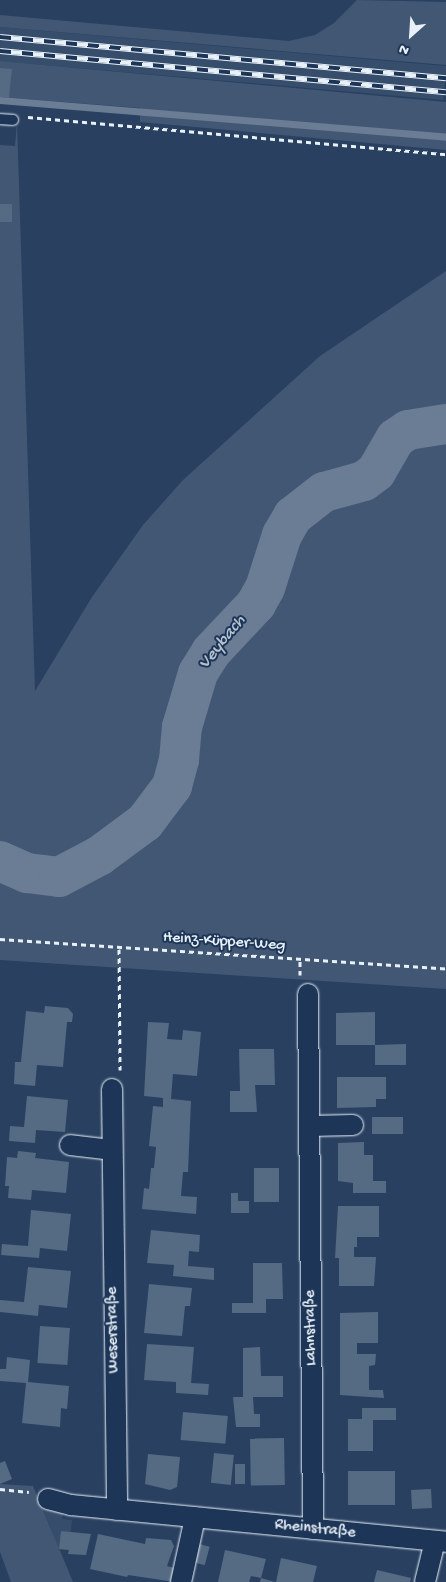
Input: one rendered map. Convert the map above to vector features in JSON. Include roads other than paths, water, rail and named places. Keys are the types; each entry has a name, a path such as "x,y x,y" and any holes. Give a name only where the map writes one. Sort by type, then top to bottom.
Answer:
{"street":[{"name":"Lahnstraße","path":"308,994 312,1530"},
{"name":"Weserstraße","path":"112,1089 118,1510"},
{"path":"310,1126 353,1125"},
{"path":"70,1145 112,1150"},
{"name":"Rheinstraße","path":"48,1499 71,1505 440,1542 425,1582"},
{"path":"181,1582 195,1518"}],"lane":[{"path":"0,119 13,120"}],"waterway":[{"path":"0,100 446,137"},
{"name":"Veybach","path":"0,861 27,873 59,877 99,856 145,822 172,786 179,760 182,727 198,673 211,652 256,604 265,588 282,535 293,516 324,492 364,481 376,472 396,438 408,430 446,424"}],"railway":[{"path":"0,37 446,78"},
{"path":"0,51 446,92"}]}
